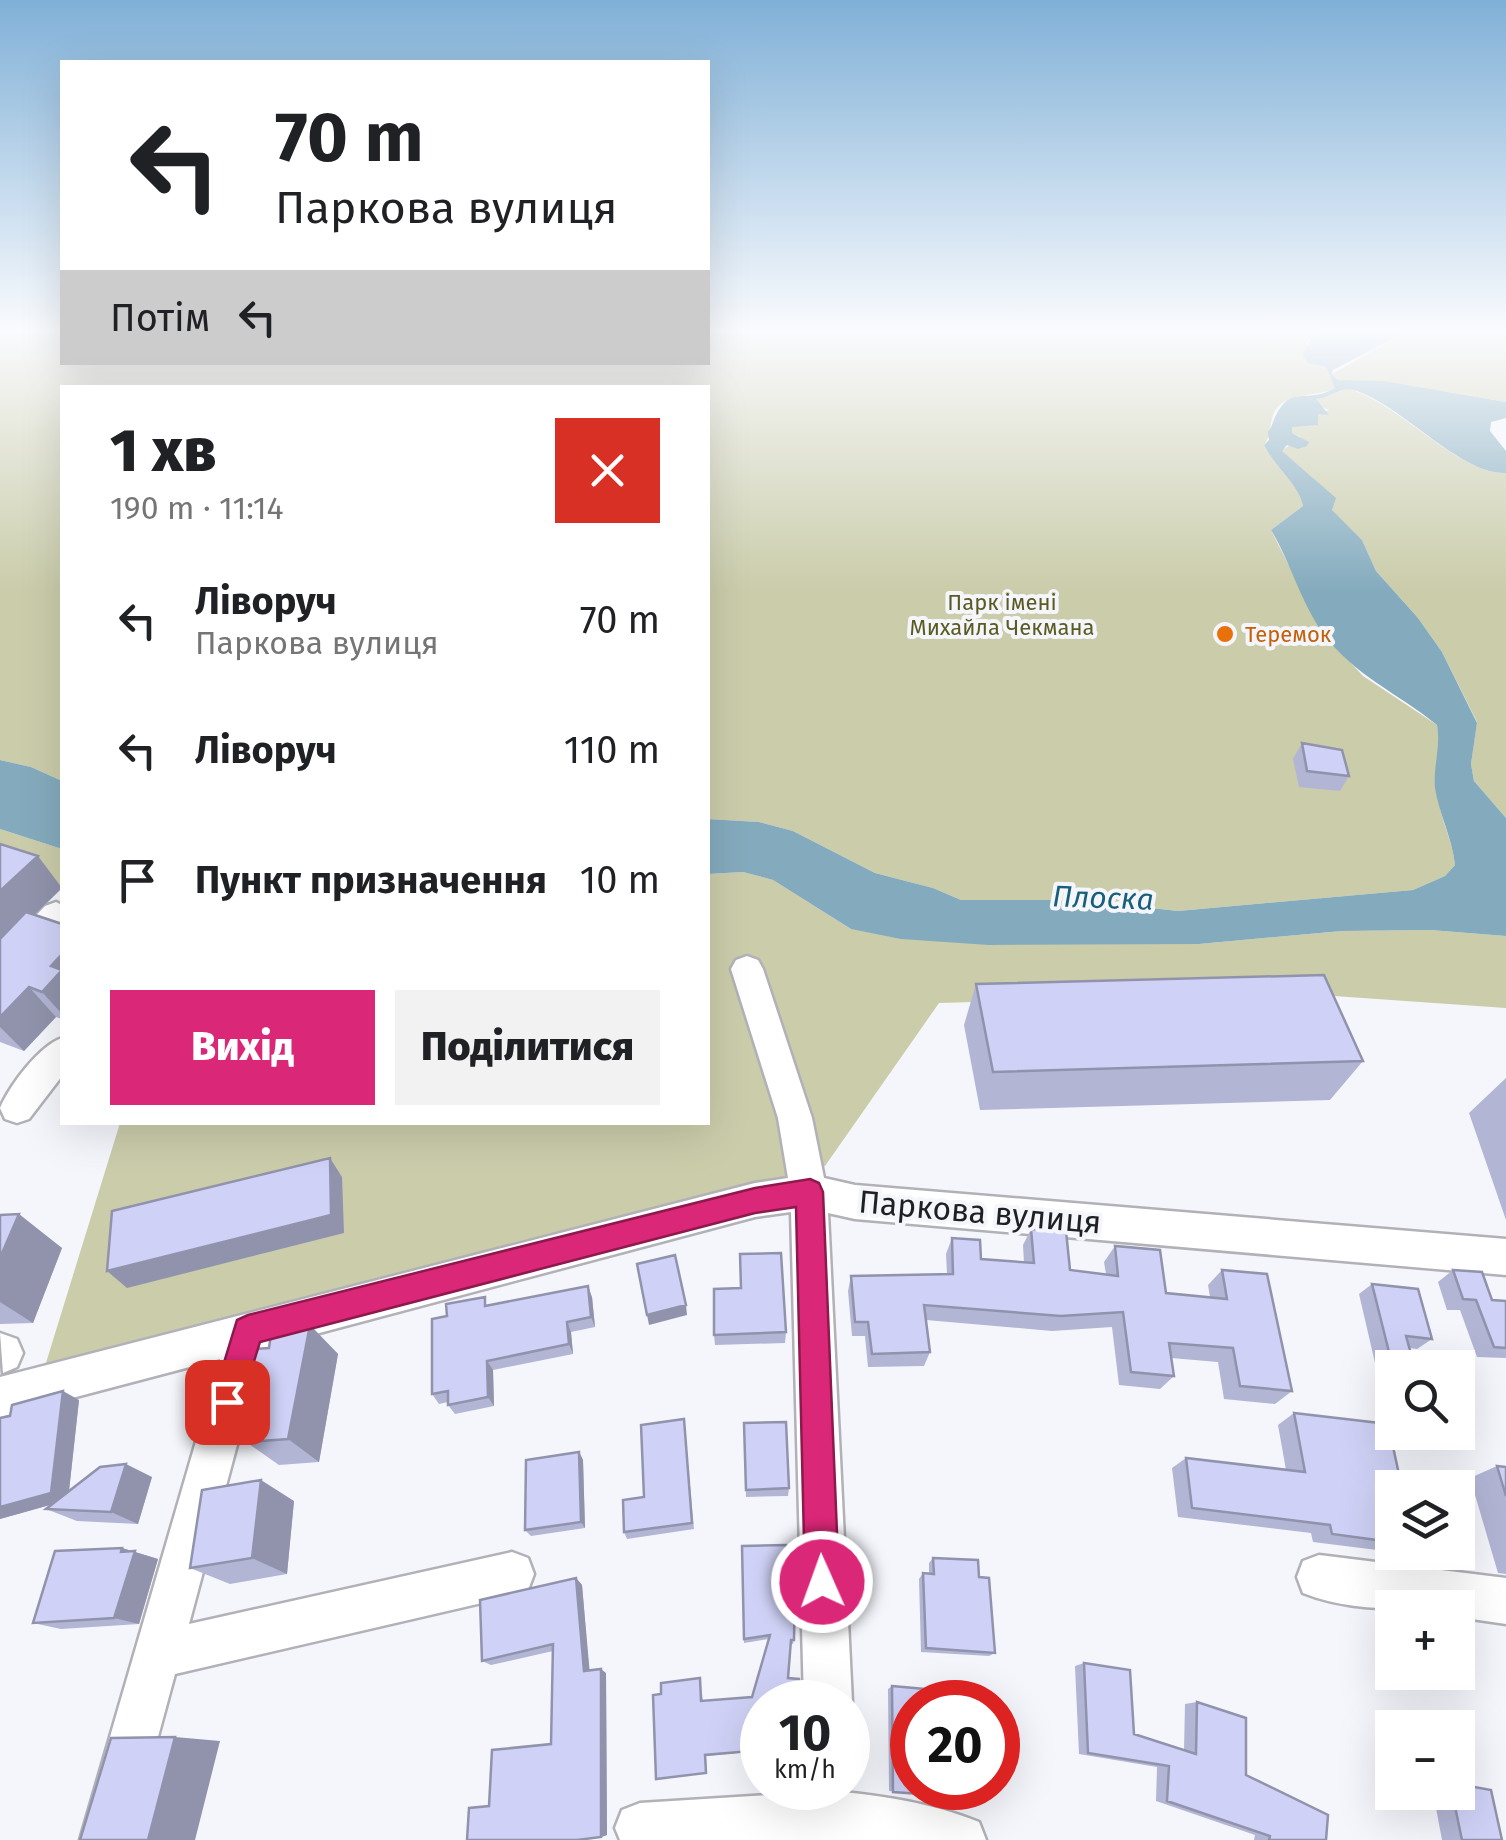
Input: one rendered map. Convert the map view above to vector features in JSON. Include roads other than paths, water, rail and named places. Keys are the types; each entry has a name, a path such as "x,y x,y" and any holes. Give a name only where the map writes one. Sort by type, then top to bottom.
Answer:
{"street":[{"path":"0,973 56,914 60,915"},
{"path":"747,970 795,1118 810,1192 827,1680"},
{"path":"17,1108 60,1054"},
{"name":"Паркова вулиця","path":"0,1397 755,1200 810,1192 856,1202 1506,1257"},
{"path":"105,1840 248,1330"},
{"path":"155,1654 512,1574"},
{"path":"1319,1578 1506,1601"},
{"path":"640,1828 774,1810"},
{"path":"858,1810 961,1840"}],"water":[{"path":"1274,419 1318,419 1318,425 1292,427 1292,433 1309,442 1307,446 1298,449 1287,445 1282,451 1336,498 1332,510 1362,540 1376,571 1442,652 1477,723 1471,764 1474,781 1506,818 1506,936 1430,930 1342,931 1199,944 989,945 901,939 851,929 773,880 743,872 710,874 710,819 759,822 793,831 875,873 933,888 961,900 1080,900 1178,911 1413,890 1445,876 1455,865 1435,788 1437,725 1348,661 1323,633 1308,608 1271,530 1303,506 1297,491 1264,445 1269,440"},
{"path":"1405,419 1503,419 1491,422 1490,431 1506,451 1506,473 1488,471 1450,451"},
{"path":"0,760 31,767 60,780 60,848 0,829"}],"place":[{"name":"Теремок","path":"1225,634"}],"park label":[{"name":"Парк імені Михайла Чекмана","path":"1002,614"}],"water label":[{"name":"Плоска","path":"1103,898"}]}
